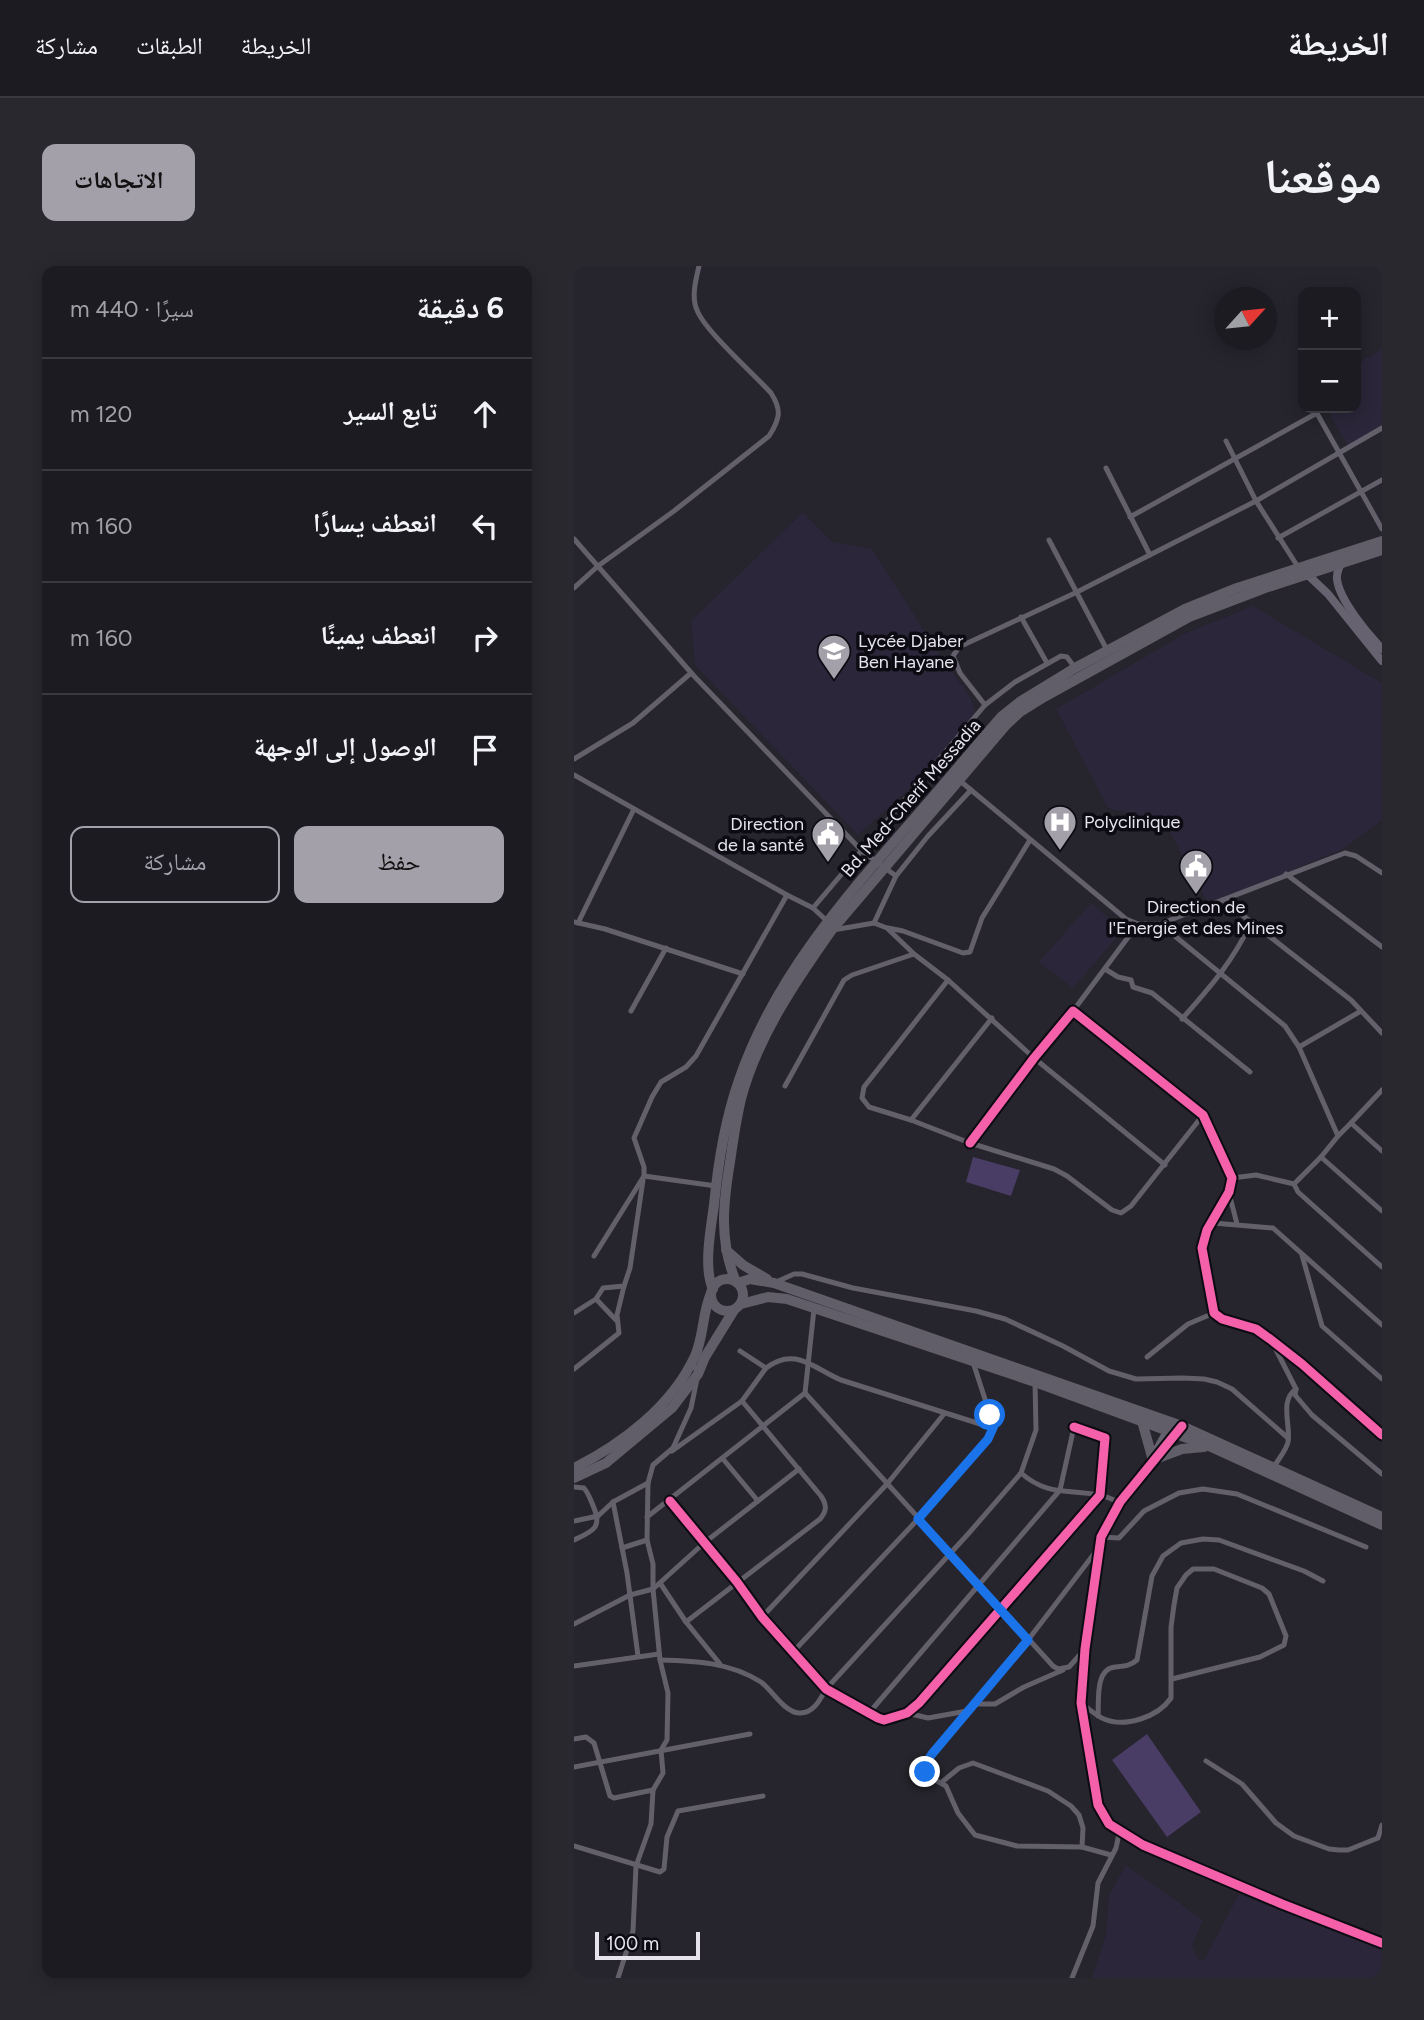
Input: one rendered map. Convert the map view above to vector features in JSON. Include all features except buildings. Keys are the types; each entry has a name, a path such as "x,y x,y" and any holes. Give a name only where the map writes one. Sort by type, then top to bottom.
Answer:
{"highway":[{"name":"Bd. Med-Cherif Messadia","path":"880,866 1006,724 1044,696 1189,617 1382,541"},
{"name":"Bd. Med-Cherif Messadia","path":"712,1291 709,1280 709,1250 728,1114 739,1079 774,1004 829,926 1001,717 1021,701 1075,668 1213,597 1382,550"},
{"name":"Bd. Med-Cherif Messadia","path":"737,1282 726,1251 722,1217 742,1097 757,1056 829,926"},
{"path":"726,1251 743,1265 774,1283 1274,1467 1382,1517"},
{"path":"574,1468 613,1445 662,1405 672,1393 696,1354 706,1306 712,1291 723,1280 737,1282 750,1279 774,1283"},
{"path":"574,1478 606,1463 672,1408 698,1374 705,1357 737,1307 743,1293 737,1282"},
{"path":"712,1291 713,1302 719,1309 777,1297 815,1307 928,1348 973,1360 1142,1421 1175,1429 1382,1525"},
{"path":"1142,1421 1153,1460 1182,1450 1209,1446"}],"street":[{"path":"574,588 598,566 674,511 769,436 778,422 778,404 771,393 696,310 698,266"},
{"path":"1130,517 1235,460 1310,413"},
{"path":"1317,413 1382,529"},
{"path":"985,705 960,673 953,656 958,647 1150,555 1256,500 1382,428"},
{"path":"1226,441 1278,538 1303,573 1328,594 1382,661"},
{"path":"1105,468 1150,555"},
{"path":"1278,538 1382,480"},
{"path":"574,539 691,673 862,851 895,876"},
{"path":"1049,540 1107,650"},
{"path":"1341,563 1337,580 1342,593 1372,639 1382,649"},
{"path":"1021,617 1047,663"},
{"path":"813,908 985,705 1015,682 1063,655 1075,668"},
{"path":"574,759 633,723 691,673"},
{"path":"574,775 813,908 829,926 874,923 963,953 970,952 982,918 1030,840"},
{"path":"959,780 1126,919 1139,924 1160,924 1345,853 1356,856 1382,874"},
{"path":"874,923 895,876 971,790"},
{"path":"634,809 576,923 605,929 743,974"},
{"path":"1286,874 1382,947"},
{"path":"574,1369 619,1333 617,1321 630,1268 645,1167 634,1138 652,1097 661,1082 686,1067 695,1056 787,895"},
{"path":"1223,901 1351,1000 1382,1033"},
{"path":"1182,1019 1222,974 1236,954 1251,923"},
{"path":"970,1143 1139,924"},
{"path":"1160,924 1285,1026 1299,1047 1339,1136"},
{"path":"887,928 914,954 992,1018 1034,1058 1165,1165"},
{"path":"631,1012 666,948"},
{"path":"785,1086 844,980 914,954"},
{"path":"1105,969 1118,977 1132,980 1133,987 1152,993 1250,1072"},
{"path":"948,980 862,1093 864,1103 869,1107 1054,1169 1112,1210 1121,1213 1131,1206 1203,1115"},
{"path":"1073,1011 1203,1115 1232,1178 1229,1192 1204,1239 1202,1248 1214,1313 1222,1320 1256,1329 1270,1339 1382,1435"},
{"path":"1299,1047 1361,1011"},
{"path":"911,1120 992,1018"},
{"path":"1294,1184 1381,1093"},
{"path":"1351,1123 1382,1151"},
{"path":"1321,1157 1382,1211"},
{"path":"1232,1178 1256,1175 1294,1184"},
{"path":"643,1177 716,1186"},
{"path":"594,1256 643,1177"},
{"path":"1294,1184 1298,1192 1382,1267"},
{"path":"1229,1192 1237,1224"},
{"path":"1213,1223 1273,1228 1382,1325"},
{"path":"1302,1255 1322,1326 1382,1379"},
{"path":"774,1283 794,1274 802,1274 918,1301 976,1311 1027,1328 1109,1371 1126,1377 1143,1380 1204,1379 1217,1382 1232,1389 1288,1438"},
{"path":"574,1313 596,1299 603,1288 624,1286"},
{"path":"596,1299 617,1321"},
{"path":"815,1307 806,1392 1028,1640 1053,1666 1058,1669 1069,1667"},
{"path":"1147,1357 1188,1324 1214,1313"},
{"path":"1270,1339 1296,1389 1295,1395 1312,1415 1382,1474"},
{"path":"740,1351 766,1368"},
{"path":"653,1465 742,1401 766,1368 790,1357 808,1362 820,1371 841,1380 993,1428"},
{"path":"792,1653 918,1519 988,1439 993,1428 973,1360"},
{"path":"618,1978 634,1931 636,1866 651,1824 653,1790 663,1773 661,1750 667,1740 668,1693 659,1657 653,1564 647,1540 648,1483 653,1465 673,1448 691,1408 698,1374 692,1362"},
{"path":"574,1666 638,1656 720,1664 763,1684 797,1713 812,1709 826,1689 1021,1474 1036,1430 1035,1382"},
{"path":"1274,1467 1287,1446 1287,1401 1296,1389"},
{"path":"647,1517 806,1392"},
{"path":"687,1622 820,1519 825,1512 825,1502 821,1496 742,1401"},
{"path":"762,1617 887,1484 944,1414"},
{"path":"670,1501 737,1582 762,1617 826,1689 869,1713 884,1720 907,1713 943,1678 999,1608 1100,1495 1105,1438 1074,1425 1060,1490 869,1713"},
{"path":"1175,1429 1120,1502 1101,1537 1085,1649 1081,1703 1098,1805 1109,1824 1143,1845 1382,1943"},
{"path":"723,1459 758,1501"},
{"path":"574,1624 630,1595 653,1589 704,1543 799,1469"},
{"path":"1021,1474 1040,1487 1050,1490 1100,1495 1120,1502"},
{"path":"574,1521 598,1516 613,1502 648,1483"},
{"path":"574,1488 584,1488 598,1516 592,1532 574,1540"},
{"path":"1101,1537 1119,1538 1144,1511 1179,1493 1203,1489 1237,1494 1366,1547"},
{"path":"613,1502 638,1656"},
{"path":"622,1548 647,1540"},
{"path":"1098,1716 1101,1677 1109,1667 1130,1665 1137,1660 1152,1576 1159,1560 1173,1547 1188,1541 1219,1540 1304,1571 1323,1581"},
{"path":"1099,1548 1028,1640 924,1766 926,1775 949,1790 958,1813 975,1835 1017,1846 1082,1847 1111,1855"},
{"path":"1081,1703 1104,1720 1122,1723 1136,1721 1156,1711 1171,1698 1171,1627 1174,1605 1177,1588 1193,1569 1214,1569 1250,1582 1269,1594 1286,1636 1284,1645 1259,1657 1172,1679"},
{"path":"660,1583 720,1664"},
{"path":"974,1704 995,1704 1024,1687 1069,1667 1085,1649"},
{"path":"907,1713 928,1718 967,1711"},
{"path":"574,1767 750,1734"},
{"path":"574,1739 590,1739 601,1762 610,1796 614,1798 653,1790"},
{"path":"1206,1761 1242,1784 1276,1823 1294,1836 1329,1849 1348,1850 1380,1838 1382,1825"},
{"path":"942,1783 959,1768 974,1763 1048,1791 1079,1815 1083,1828 1082,1847"},
{"path":"574,1846 660,1872 664,1869 667,1836 674,1814 681,1809 763,1796"},
{"path":"1072,1978 1093,1926 1098,1883 1116,1848 1120,1829"}],"shaded area":[{"path":"1382,349 1382,428 1348,446 1329,413 1361,413 1363,360"},
{"name":"Lycée Djaber Ben Hayane","path":"803,512 832,542 872,549 970,697 976,714 929,772 858,835 695,665 691,621"},
{"path":"1253,606 1382,683 1382,820 1343,849 1208,904 1165,823 1108,808 1056,709 1186,633"},
{"path":"1091,903 1123,930 1073,988 1039,962"},
{"path":"973,1157 1020,1170 1011,1196 966,1182"},
{"path":"1147,1734 1201,1812 1167,1837 1112,1760"},
{"path":"1126,1865 1203,1920 1192,1946 1198,1959 1204,1960 1239,1894 1382,1950 1382,1978 1092,1978 1106,1935 1109,1895"}],"cycle path":[{"path":"970,1143 1073,1011 1203,1115 1232,1178 1229,1192 1207,1230 1202,1248 1214,1313 1222,1319 1256,1329 1270,1339 1382,1435"},
{"path":"1182,1426 1120,1502 1101,1537 1085,1649 1081,1703 1098,1805 1109,1824 1143,1845 1382,1943"},
{"path":"670,1501 737,1582 762,1617 826,1689 884,1720 907,1713 919,1703 1100,1495 1105,1438 1074,1427"}],"place":[{"name":"Lycée Djaber Ben Hayane","path":"834,681"},
{"name":"Polyclinique","path":"1060,852"},
{"name":"Direction de la santé","path":"828,864"},
{"name":"Direction de l'Energie et des Mines","path":"1196,896"}],"route":[{"path":"925,1772 924,1766 932,1754 1028,1640 918,1519 988,1439 993,1428 990,1415"}]}
